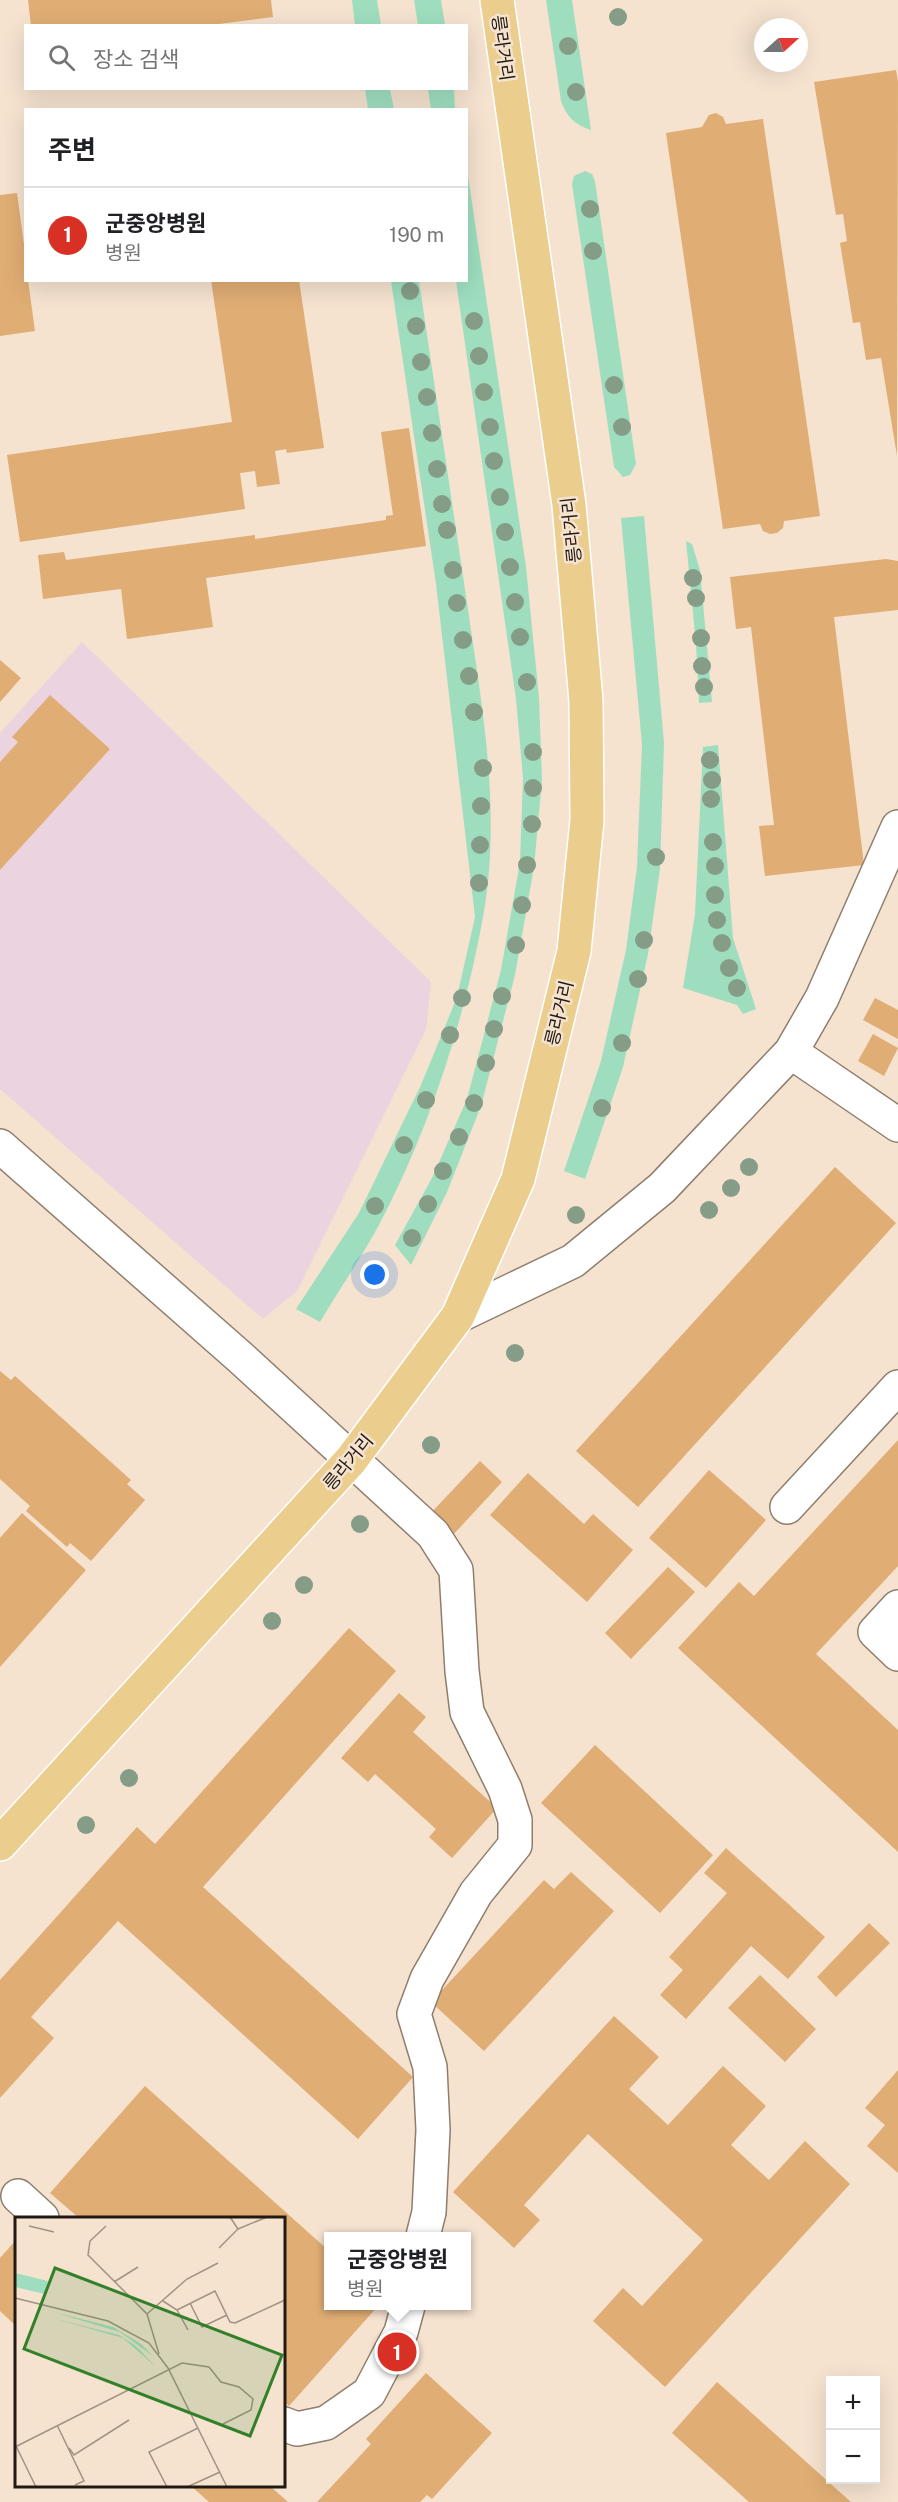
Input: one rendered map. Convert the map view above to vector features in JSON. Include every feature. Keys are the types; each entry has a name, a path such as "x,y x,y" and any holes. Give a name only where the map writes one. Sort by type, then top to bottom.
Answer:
{"main road":[{"name":"릉라거리","path":"0,1844 351,1460 458,1316 518,1179 574,951 587,820 586,701 569,505 497,0"}],"street":[{"path":"458,1316 573,1261 662,1188 791,1052 822,998 898,826"},
{"path":"791,1052 898,1125"},
{"path":"0,1146 241,1358 432,1534 456,1569 462,1671 467,1712 506,1789 514,1820 515,1845 476,1893 427,1979 414,2014 430,2067 433,2130 429,2212 424,2232"},
{"path":"787,1508 898,1388"},
{"path":"898,1607 875,1632 898,1654"},
{"path":"18,2196 41,2217"},
{"path":"285,2424 297,2429 326,2423 369,2393 401,2332 407,2310"}],"shaded area":[{"path":"82,642 431,982 426,1030 297,1291 263,1319 0,1089 0,733"}],"green space":[{"path":"352,0 377,0 381,24 355,24"},
{"path":"414,0 441,0 445,24 418,24"},
{"path":"546,0 572,0 591,130 572,120 561,101"},
{"path":"365,90 390,90 394,108 368,108"},
{"path":"428,90 454,90 455,108 431,108"},
{"path":"585,171 592,174 595,181 636,464 630,475 623,477 614,467 572,184 574,176"},
{"path":"468,176 526,567 539,698 542,780 534,867 515,975 481,1106 447,1192 411,1265 395,1245 432,1178 467,1099 501,970 520,862 523,777 516,699 456,282 468,282"},
{"path":"391,282 419,282 484,720 491,838 483,917 466,996 443,1075 414,1152 397,1189 365,1250 320,1322 296,1309 359,1213 421,1085 457,997 475,917 436,584"},
{"path":"644,516 664,743 660,869 648,954 623,1067 585,1179 564,1171 601,1061 626,950 637,867 642,744 621,518"},
{"path":"686,541 692,544 700,570 712,702 699,703"},
{"path":"718,745 733,938 756,1009 743,1014 737,1005 683,988 695,914 703,747"}],"building":[{"path":"28,0 271,0 273,17 219,24 31,24"},
{"path":"896,70 898,81 897,456 881,358 866,360 860,322 853,323 840,243 847,241 843,214 836,215 814,82"},
{"path":"716,113 723,117 726,124 763,119 820,516 784,521 783,528 777,533 770,534 763,531 760,524 723,529 666,133 702,127 709,115"},
{"path":"17,193 24,244 24,282 28,282 35,331 0,336 0,195"},
{"path":"211,282 299,282 324,448 287,453 286,449 275,451 280,484 257,487 255,471 240,473 245,509 20,542 7,455 232,422"},
{"path":"409,428 426,546 206,578 213,627 127,639 121,589 43,599 38,555 64,552 66,560 255,535 255,539 386,520 386,516 393,515 381,432"},
{"path":"886,559 898,561 898,610 834,617 864,865 765,876 759,826 774,825 751,627 736,629 730,577"},
{"path":"0,660 21,678 0,702"},
{"path":"50,695 110,749 0,870 0,762 18,742 12,737"},
{"path":"875,998 898,1010 898,1039 863,1020"},
{"path":"873,1034 898,1048 884,1076 858,1061"},
{"path":"835,1167 896,1223 638,1507 576,1451"},
{"path":"0,1371 11,1380 15,1376 131,1480 127,1484 145,1500 91,1561 70,1543 67,1547 26,1511 30,1506 0,1479"},
{"path":"898,1440 898,1566 816,1654 898,1730 898,1852 678,1648 739,1582 754,1596"},
{"path":"480,1461 502,1482 452,1536 429,1515"},
{"path":"709,1470 766,1520 706,1588 649,1538"},
{"path":"528,1473 584,1524 593,1514 633,1550 587,1602 490,1515"},
{"path":"22,1513 86,1570 0,1667 0,1538"},
{"path":"668,1567 695,1592 631,1659 605,1633"},
{"path":"349,1628 396,1671 203,1887 413,2077 358,2139 118,1921 31,2017 54,2038 0,2098 0,1980 137,1827 155,1844"},
{"path":"399,1693 426,1717 413,1732 497,1808 452,1858 429,1837 436,1829 375,1774 368,1782 341,1758"},
{"path":"595,1745 713,1855 660,1913 541,1803"},
{"path":"726,1848 825,1937 788,1979 751,1946 686,2019 660,1995 683,1970 669,1957 727,1893 704,1873"},
{"path":"571,1872 614,1911 484,2051 431,2002 544,1880 554,1889"},
{"path":"869,1923 890,1943 836,1997 817,1977"},
{"path":"760,1975 816,2029 785,2062 728,2008"},
{"path":"614,2016 659,2057 629,2089 668,2125 723,2066 766,2106 731,2145 769,2180 805,2141 850,2184 665,2387 593,2321 623,2288 642,2306 703,2240 588,2134 524,2205 540,2220 514,2248 453,2192"},
{"path":"898,2070 898,2173 867,2146 885,2125 865,2108"},
{"path":"145,2086 324,2246 324,2310 374,2310 289,2406 285,2402 285,2217 78,2217 50,2193"},
{"path":"15,2241 15,2325 0,2311 0,2258"},
{"path":"426,2373 492,2433 432,2499 427,2495 420,2502 317,2502 371,2444 366,2439"},
{"path":"717,2382 826,2480 826,2484 831,2484 851,2502 749,2502 672,2433"},
{"path":"192,2487 271,2487 288,2502 209,2502"}],"place":[{"name":"군중앙병원","path":"397,2352"}]}
